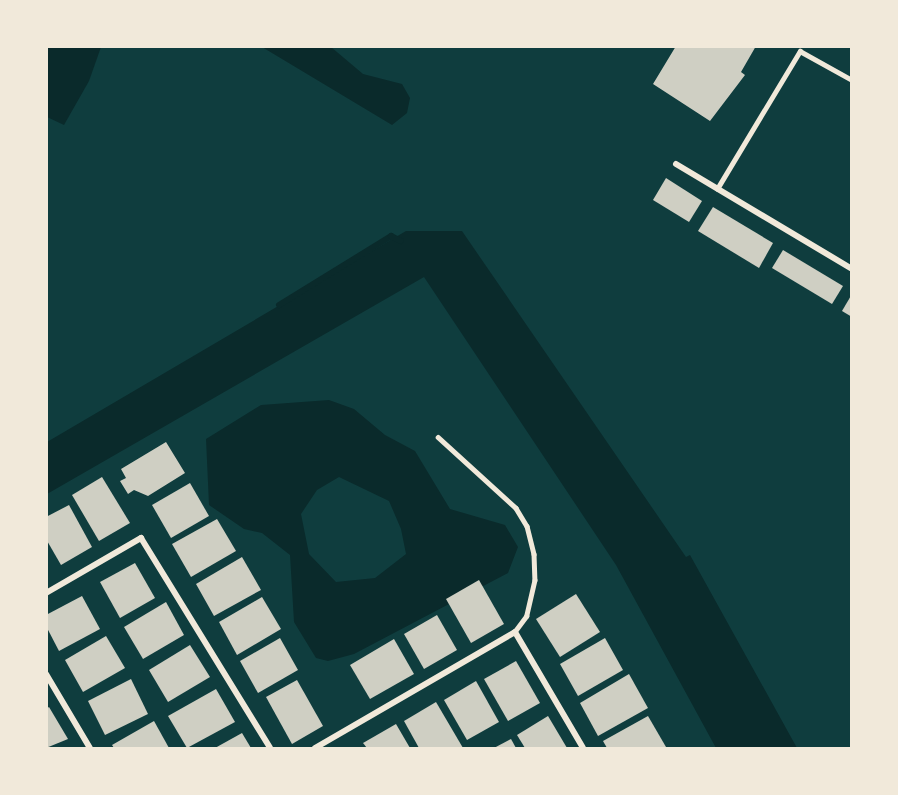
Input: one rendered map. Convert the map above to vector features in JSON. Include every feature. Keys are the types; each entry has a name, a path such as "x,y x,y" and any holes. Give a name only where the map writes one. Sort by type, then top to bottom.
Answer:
{"street":[{"path":"676,164 852,268"},
{"path":"46,593 141,538 270,748"},
{"path":"315,748 515,632 583,748"},
{"path":"46,674 90,748"}],"lane":[{"path":"717,189 800,51 852,80"},
{"path":"438,436 516,508 527,526 534,554 535,580 527,616 515,632"}],"water":[{"path":"47,46 101,47 89,81 64,125 47,117"},
{"path":"262,47 331,47 363,74 402,84 410,98 407,113 392,125"},
{"path":"406,231 462,231 686,557 690,555 797,748 716,748 616,565 424,277 47,494 47,442"},
{"path":"329,400 354,409 385,435 415,451 450,509 505,525 518,547 508,573 354,654 328,661 316,658 294,622 290,555 262,533 244,529 209,505 206,439 261,405","holes":["339,477 389,501 401,529 406,554 375,578 336,582 309,554 301,514 317,490"]}],"building":[{"path":"676,46 756,46 741,72 745,75 710,121 653,84"},
{"path":"666,178 702,201 689,222 653,200"},
{"path":"713,207 773,243 759,268 698,231"},
{"path":"783,250 843,286 832,304 772,268"},
{"path":"852,294 852,317 842,311"},
{"path":"166,442 185,473 148,496 134,490 128,494 120,481 126,478 121,469"},
{"path":"102,477 130,523 99,541 72,495"},
{"path":"190,483 209,516 171,538 152,505"},
{"path":"69,505 92,547 61,565 46,539 46,517"},
{"path":"217,519 236,551 191,577 172,544"},
{"path":"242,557 261,590 214,616 196,584"},
{"path":"135,563 155,598 120,618 100,582"},
{"path":"479,580 504,624 471,643 446,599"},
{"path":"576,594 600,632 560,657 536,619"},
{"path":"82,596 100,629 59,651 46,626 46,615"},
{"path":"262,597 281,629 237,655 219,622"},
{"path":"166,602 184,635 143,659 124,627"},
{"path":"437,615 457,650 424,669 404,634"},
{"path":"106,636 125,668 83,692 65,660"},
{"path":"280,638 298,670 258,693 240,661"},
{"path":"605,638 623,670 578,696 560,664"},
{"path":"394,639 414,674 370,699 350,665"},
{"path":"190,645 210,677 168,702 149,670"},
{"path":"516,661 540,703 508,721 484,679"},
{"path":"629,674 648,708 598,736 580,703"},
{"path":"131,679 148,714 105,735 88,701"},
{"path":"297,680 323,726 292,744 266,697"},
{"path":"476,681 499,722 467,740 444,700"},
{"path":"216,689 235,722 187,748 168,716"},
{"path":"436,702 463,748 419,748 404,721"},
{"path":"49,707 68,739 46,748 46,709"},
{"path":"548,716 567,748 525,748 517,735"},
{"path":"648,716 666,747 607,748 603,741"},
{"path":"154,721 169,748 114,748 112,745"},
{"path":"396,724 410,748 367,748 363,743"},
{"path":"242,733 251,748 215,748"},
{"path":"511,739 516,748 494,748"}],"waterway":[{"path":"279,305 391,236 401,241"}]}
